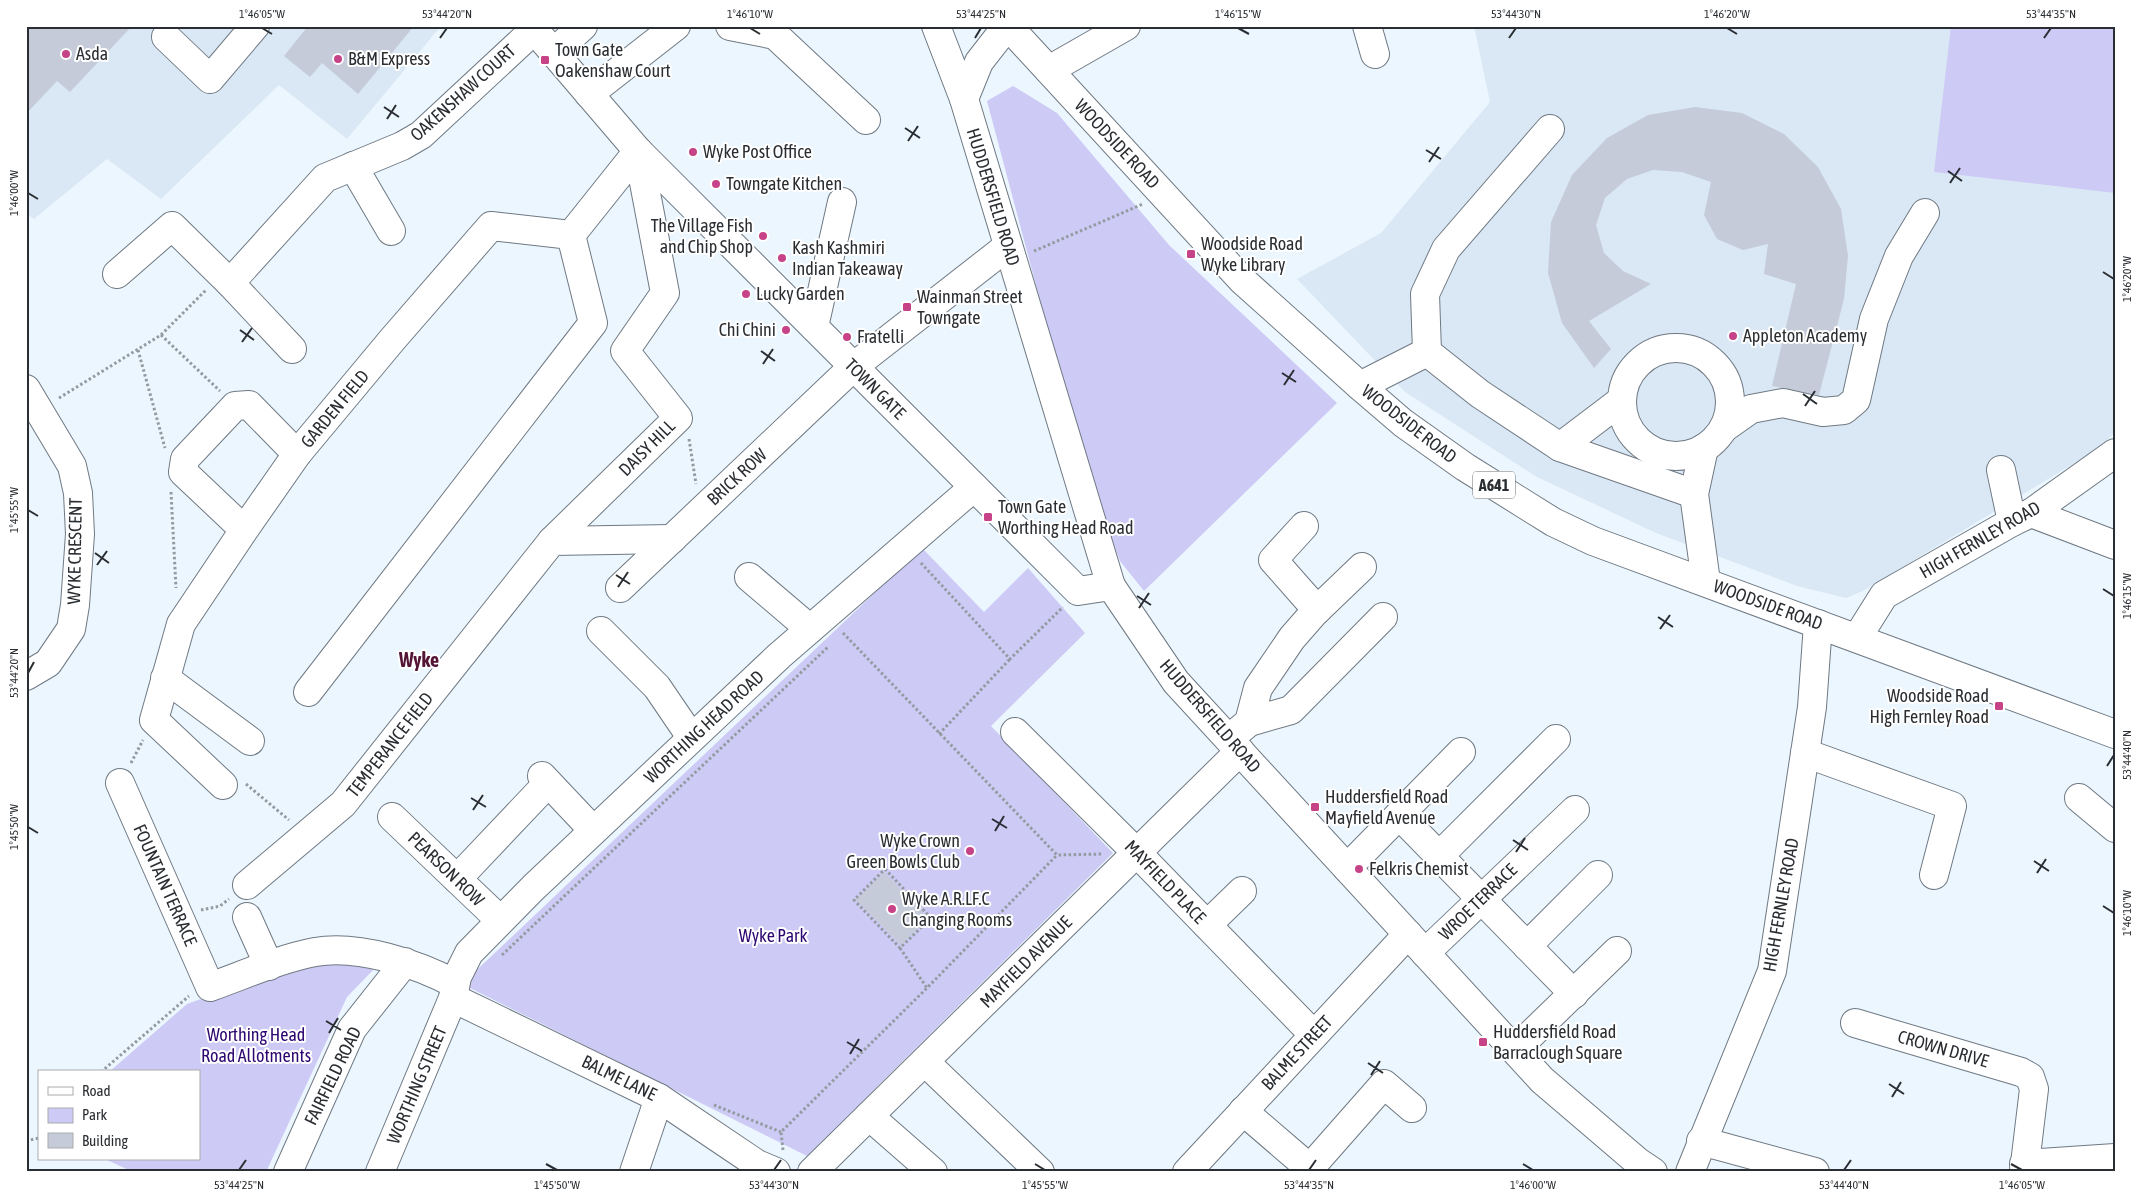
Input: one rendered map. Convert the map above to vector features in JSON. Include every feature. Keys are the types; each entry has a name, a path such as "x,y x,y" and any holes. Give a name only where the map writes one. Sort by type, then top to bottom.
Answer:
{"street":[{"path":"166,37 210,79 255,26"},
{"path":"553,53 583,26"},
{"path":"589,94 676,26"},
{"path":"730,26 775,35 866,120"},
{"name":"HUDDERSFIELD ROAD","path":"936,26 964,99 1112,586 1176,682 1417,944 1515,1050 1568,1103 1638,1162 1653,1172"},
{"path":"964,99 979,62 1008,26"},
{"name":"WOODSIDE ROAD","path":"1008,26 1242,280 1360,386 1429,443 1553,522 1593,541 2115,734"},
{"path":"1049,70 1126,26"},
{"path":"1367,26 1375,54"},
{"name":"TOWN GATE","path":"532,28 638,151 1078,591"},
{"name":"OAKENSHAW COURT","path":"226,279 325,178 402,146 421,135 532,28"},
{"path":"1550,129 1446,249 1425,294 1427,352 1480,394 1560,447 1694,494"},
{"path":"308,692 593,324 571,235 638,151"},
{"name":"DAISY HILL","path":"552,541 678,418 625,351 664,293 638,151"},
{"path":"353,166 391,231"},
{"path":"814,327 842,202"},
{"path":"1724,428 1751,409 1783,403 1823,412 1844,410 1856,400 1874,319 1899,256 1925,213"},
{"path":"117,274 172,226 226,279 292,349"},
{"name":"GARDEN FIELD","path":"154,720 181,624 297,454 392,340 491,226 571,235"},
{"name":"BRICK ROW","path":"620,588 853,367 1010,253"},
{"path":"1678,347 1696,351 1712,361 1724,375 1730,393 1730,411 1724,428 1714,442 1683,456 1665,456 1649,450 1636,439 1626,424 1622,400 1623,389 1630,372 1643,358 1660,350 1678,347"},
{"path":"1360,386 1427,352"},
{"name":"WYKE CRESCENT","path":"26,676 48,663 71,629 75,605 80,534 78,493 72,466 30,397"},
{"path":"1560,447 1622,400"},
{"path":"237,523 183,472 185,459 235,406 250,405 297,454"},
{"path":"1704,448 1694,494 1706,582"},
{"name":"HIGH FERNLEY ROAD","path":"1857,638 1884,596 2021,517 2115,453"},
{"path":"2001,470 2021,517 2115,545"},
{"name":"WORTHING HEAD ROAD","path":"454,991 469,953 500,920 691,737 810,629 974,487"},
{"path":"1304,526 1273,560 1317,610"},
{"path":"552,541 672,538"},
{"name":"TEMPERANCE FIELD","path":"247,884 344,804 552,541"},
{"path":"1249,722 1258,688 1275,660 1317,610 1362,567"},
{"path":"749,577 810,629"},
{"path":"1078,591 1112,586"},
{"path":"1249,722 1291,710 1383,617"},
{"name":"HIGH FERNLEY ROAD","path":"1690,1172 1701,1141 1772,971 1805,753 1818,624"},
{"path":"601,631 657,687 691,737"},
{"path":"165,678 250,741"},
{"path":"154,720 223,785"},
{"name":"MAYFIELD AVENUE","path":"812,1172 1136,853 1234,745 1249,722"},
{"name":"MAYFIELD PLACE","path":"1015,732 1208,925 1314,1035"},
{"path":"1439,856 1556,738"},
{"path":"1347,868 1462,752"},
{"path":"1805,753 1952,806 1934,875"},
{"path":"457,879 545,779 593,830"},
{"name":"FOUNTAIN TERRACE","path":"120,783 210,987"},
{"path":"2079,798 2115,828"},
{"name":"WROE TERRACE","path":"1417,944 1481,900 1575,810"},
{"path":"1399,815 1574,994"},
{"name":"PEARSON ROW","path":"392,817 500,920"},
{"path":"1527,946 1598,875"},
{"path":"1208,925 1242,890"},
{"path":"247,917 270,966"},
{"name":"BALME STREET","path":"1187,1172 1314,1035 1417,944"},
{"path":"1515,1050 1617,951"},
{"path":"210,987 317,952 366,954 405,962 433,972 454,991"},
{"name":"FAIRFIELD ROAD","path":"288,1172 352,1029 405,962"},
{"name":"BALME LANE","path":"454,991 659,1098 757,1164 780,1164"},
{"name":"WORTHING STREET","path":"380,1172 454,991"},
{"name":"CROWN DRIVE","path":"1854,1023 2022,1072 2030,1077 2034,1089 2024,1168"},
{"path":"925,1062 1040,1172"},
{"path":"1243,1111 1312,1170 1384,1084 1412,1108"},
{"path":"634,1172 659,1098"},
{"path":"869,1116 933,1172"},
{"path":"1701,1141 1815,1172"},
{"path":"2024,1168 2115,1158"}],"path":[{"path":"1010,253 1164,195"},
{"path":"30,397 161,335 226,279"},
{"path":"161,335 235,406"},
{"path":"678,418 688,434 695,475 698,514"},
{"path":"913,568 920,562 923,532"},
{"path":"920,562 1010,659"},
{"path":"939,734 1078,591"},
{"path":"849,627 842,634 1057,855"},
{"path":"496,961 835,640"},
{"path":"120,783 154,720"},
{"path":"223,785 237,777 307,834"},
{"path":"780,1164 781,1132 927,988 1057,855 1136,853"},
{"path":"900,948 931,918 885,869 854,900 900,948 927,988"},
{"path":"178,914 220,906 247,884"},
{"path":"103,1070 188,997 210,987"},
{"path":"707,1101 781,1132"}],"shaded area":[{"path":"26,26 441,26 347,139 279,85 161,199 107,159 34,219 26,213"},
{"name":"Appleton Academy","path":"1474,26 2115,26 2115,432 2101,447 1863,591 1846,598 1797,586 1656,533 1537,477 1405,392 1297,279 1381,233 1490,102"}],"green space":[{"path":"1951,26 2115,26 2115,193 1934,172"},
{"path":"1013,86 1057,113 1169,245 1337,403 1144,591 1120,561 1103,517 1066,398 987,101"},
{"name":"Wyke Park","path":"922,548 984,612 1028,568 1085,633 991,726 1113,853 807,1156 462,984"},
{"name":"Worthing Head Road Allotments","path":"323,959 372,965 373,970 347,997 266,1172 133,1172 107,1160 200,1160 200,1070 111,1070 187,1004 277,971"}],"building":[{"name":"Asda","path":"26,26 132,26 70,92 57,81 26,114"},
{"name":"B&M Express","path":"308,26 414,26 358,94 322,63 310,77 284,56"},
{"path":"1695,107 1742,113 1784,134 1818,167 1841,209 1848,256 1844,299 1819,395 1772,386 1796,284 1764,274 1768,244 1743,250 1717,239 1704,215 1711,182 1682,172 1653,170 1627,179 1605,198 1596,225 1604,253 1623,271 1651,284 1589,321 1611,349 1594,368 1562,323 1548,273 1551,222 1572,175 1607,138 1648,115"},
{"name":"Wyke A.R.LF.C Changing Rooms","path":"884,872 928,918 901,945 856,900"}],"place":[{"name":"Asda","path":"66,54"},
{"name":"B&M Express","path":"338,59"},
{"name":"Town Gate Oakenshaw Court","path":"545,60"},
{"name":"Wyke Post Office","path":"693,152"},
{"name":"Towngate Kitchen","path":"716,184"},
{"name":"The Village Fish and Chip Shop","path":"763,236"},
{"name":"Woodside Road Wyke Library","path":"1191,254"},
{"name":"Kash Kashmiri Indian Takeaway","path":"782,258"},
{"name":"Lucky Garden","path":"746,294"},
{"name":"Wainman Street Towngate","path":"907,307"},
{"name":"Chi Chini","path":"786,330"},
{"name":"Appleton Academy","path":"1733,336"},
{"name":"Fratelli","path":"847,337"},
{"name":"Town Gate Worthing Head Road","path":"988,517"},
{"name":"Woodside Road High Fernley Road","path":"1999,706"},
{"name":"Huddersfield Road Mayfield Avenue","path":"1315,807"},
{"name":"Wyke Crown Green Bowls Club","path":"970,851"},
{"name":"Felkris Chemist","path":"1359,869"},
{"name":"Wyke A.R.LF.C Changing Rooms","path":"892,909"},
{"name":"Huddersfield Road Barraclough Square","path":"1483,1042"}],"district":[{"name":"Wyke","path":"419,660"}]}
